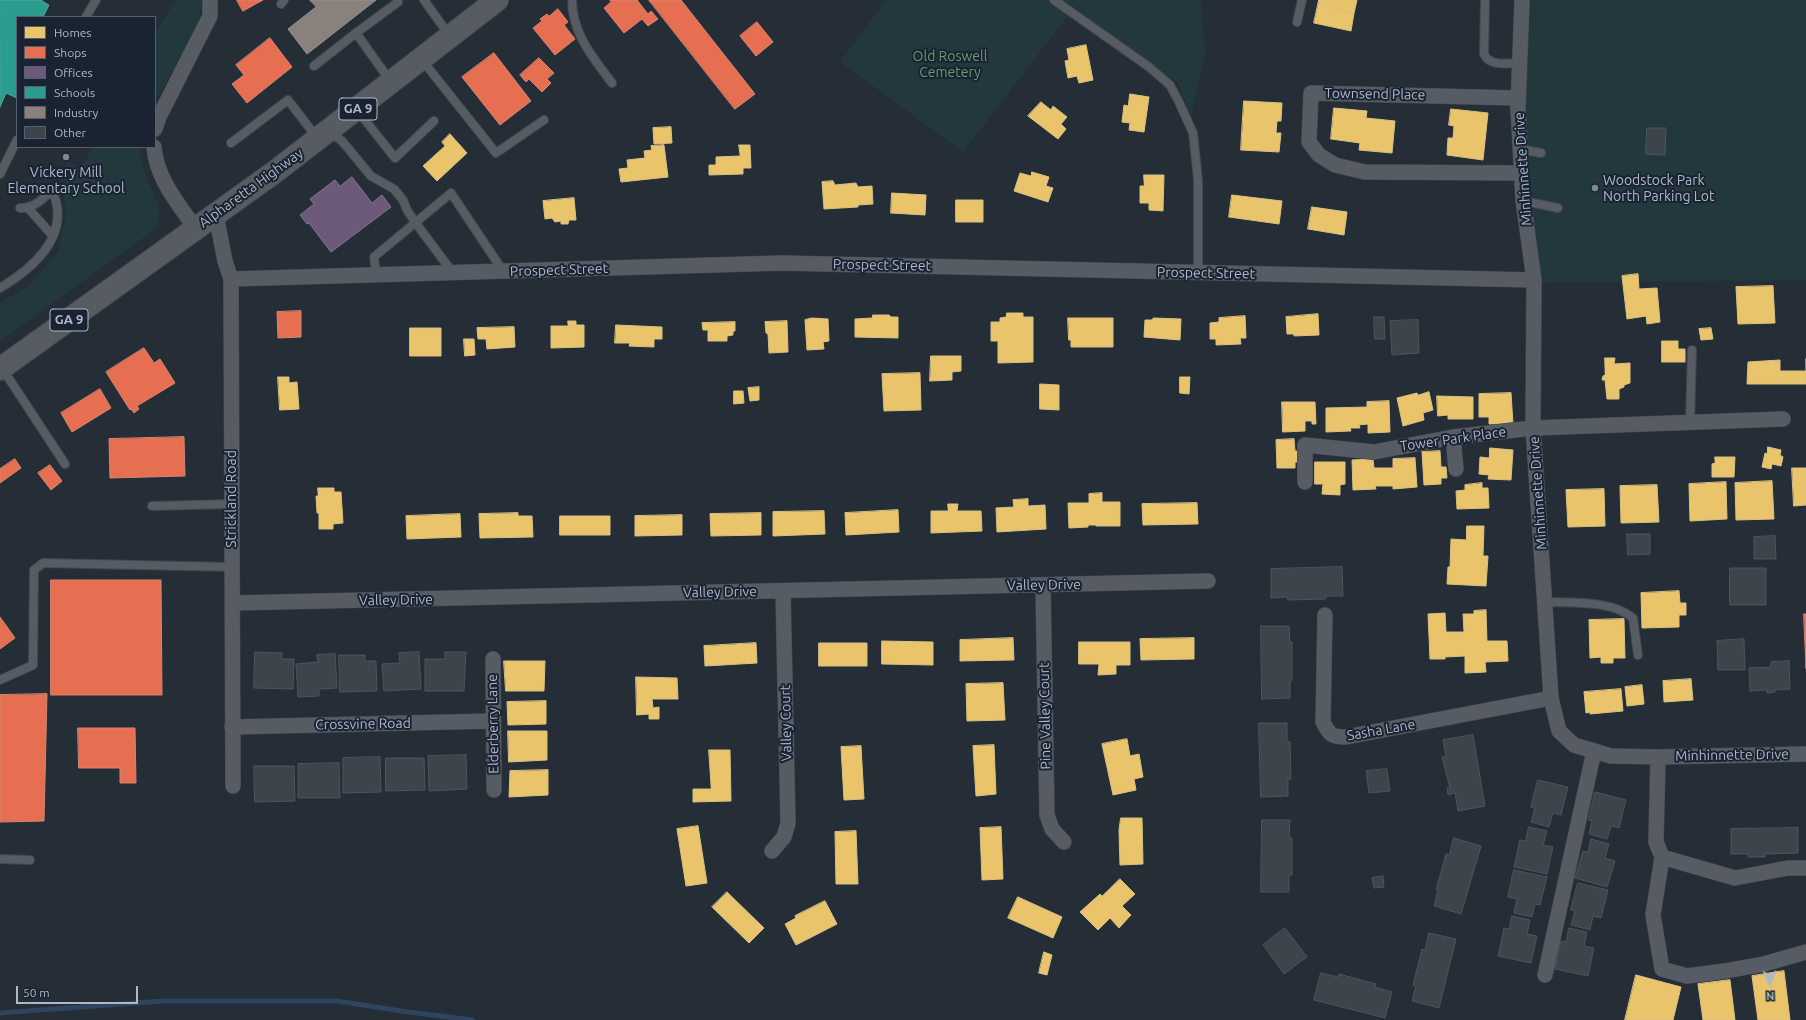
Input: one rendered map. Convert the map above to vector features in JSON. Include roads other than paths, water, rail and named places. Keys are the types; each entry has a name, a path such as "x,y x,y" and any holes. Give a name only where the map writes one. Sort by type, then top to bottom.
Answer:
{"highway":[{"name":"Alpharetta Highway","path":"1,369 216,215 324,135 422,59 492,1"}],"street":[{"path":"156,125 210,16 210,0"},
{"name":"Minhinnette Drive","path":"1522,0 1518,98 1524,201 1534,280 1533,428 1551,698 1559,731 1574,745 1611,756 1806,754"},
{"name":"Townsend Place","path":"1518,98 1311,93 1310,142 1319,155 1336,165 1365,172 1522,173"},
{"path":"154,148 157,162 167,187 196,229"},
{"name":"Strickland Road","path":"216,215 225,261 231,279 233,786"},
{"name":"Prospect Street","path":"231,279 782,263 1534,280"},
{"name":"Tower Park Place","path":"1305,482 1305,445 1374,452 1453,437 1533,428 1783,420"},
{"path":"1453,437 1456,470"},
{"name":"Valley Drive","path":"232,603 1208,581"},
{"name":"Pine Valley Court","path":"1043,585 1047,815 1052,829 1064,842"},
{"name":"Valley Court","path":"772,851 784,837 788,823 783,591"},
{"name":"Sasha Lane","path":"1325,615 1323,722 1329,734 1337,737 1353,736 1551,698"},
{"name":"Elderberry Lane","path":"493,659 494,790"},
{"name":"Crossvine Road","path":"232,727 493,721"},
{"path":"1545,975 1594,751"},
{"path":"1658,756 1656,842 1662,857 1653,915 1662,969 1687,976 1764,964 1806,952"},
{"path":"1662,857 1735,878 1788,868 1806,868"}],"lane":[{"path":"87,16 96,0"},
{"path":"314,66 398,2 397,0"},
{"path":"424,0 450,36"},
{"path":"572,0 572,10 576,24 588,52 612,82"},
{"path":"1054,0 1149,67 1170,85 1179,102 1193,133 1198,180 1198,273"},
{"path":"1297,22 1302,0"},
{"path":"1485,0 1484,54 1486,58 1490,62 1496,63 1519,63"},
{"path":"356,33 392,82"},
{"path":"422,59 496,153 544,120"},
{"path":"231,143 288,100 324,135 342,141 371,176 394,189 403,200 407,210 415,222 453,273"},
{"path":"357,109 395,158 434,121"},
{"path":"0,174 16,142"},
{"path":"1520,149 1541,153"},
{"path":"0,288 18,278 37,261 45,251 52,236 59,216 57,200 52,190 37,204 24,208 52,236"},
{"path":"376,275 374,258 451,193 503,271"},
{"path":"1524,201 1558,208"},
{"path":"1690,423 1692,350"},
{"path":"1,369 65,464"},
{"path":"152,506 231,504"},
{"path":"0,680 33,665 34,570 43,563 232,567"},
{"path":"1545,602 1606,606 1625,611 1633,618 1638,655"},
{"path":"0,859 30,860"}],"waterway":[{"path":"0,1013 162,1001 337,1001 473,1020"}],"place":[{"name":"Vickery Mill Elementary School","path":"66,157"},
{"name":"Woodstock Park North Parking Lot","path":"1595,188"}],"park label":[{"name":"Old Roswell Cemetery","path":"950,64"}]}
